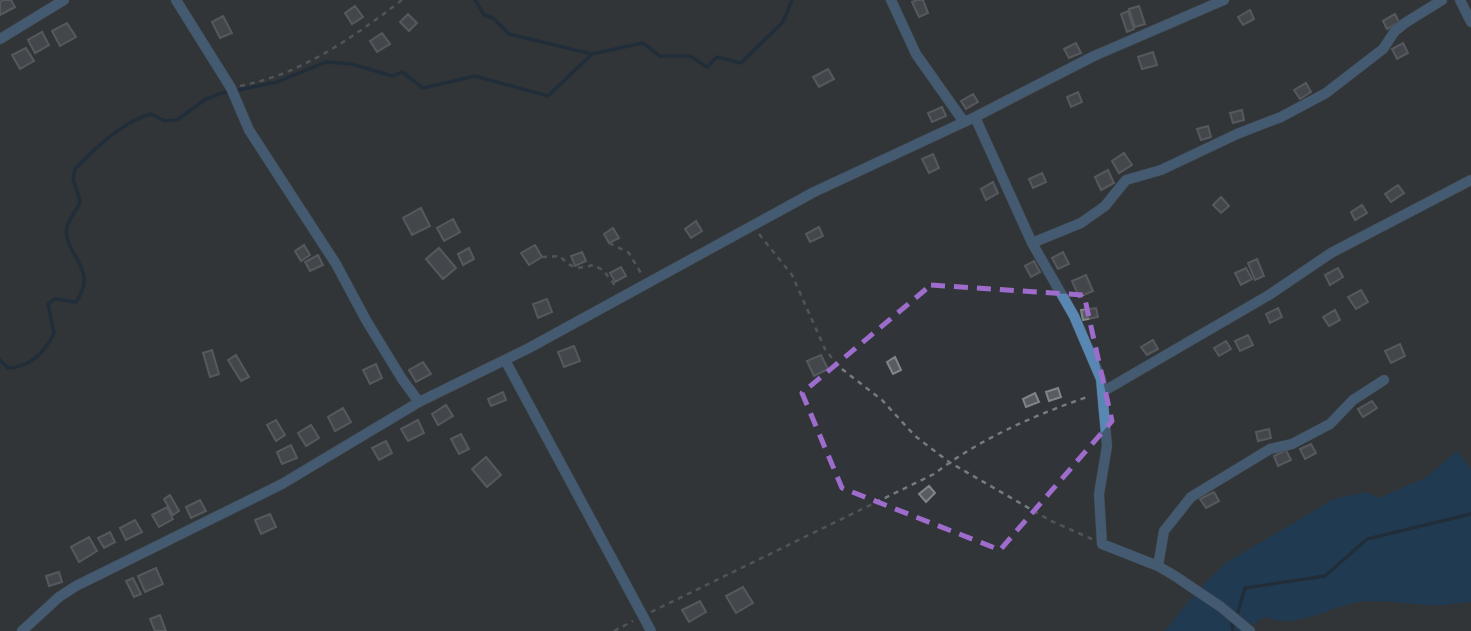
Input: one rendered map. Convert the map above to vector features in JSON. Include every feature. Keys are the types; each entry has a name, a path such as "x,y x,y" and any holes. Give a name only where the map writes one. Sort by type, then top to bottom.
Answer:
{"street":[{"path":"0,39 64,0"},
{"path":"176,0 231,88 249,130 336,264 402,379 419,401"},
{"path":"891,0 916,54 964,122"},
{"path":"22,631 59,597 76,586 282,484 419,401 505,360 814,192 975,117 1094,56 1224,0"},
{"path":"1032,243 1081,223 1105,206 1126,180 1161,170 1214,144 1282,117 1326,93 1383,49 1395,31 1442,0"},
{"path":"1460,0 1471,22"},
{"path":"975,117 1032,243 1074,316 1104,391 1107,446 1099,494 1102,544 1158,566 1221,607 1250,631"},
{"path":"1104,391 1269,295 1331,253 1471,180"},
{"path":"505,360 651,631"},
{"path":"1158,566 1164,531 1191,497 1270,449 1292,444 1330,424 1353,400 1384,380"}],"path":[{"path":"231,88 269,80 318,58 357,34 402,0"},
{"path":"752,226 792,275 825,349 838,366 882,400 915,436 949,462 1051,521 1102,544"},
{"path":"609,243 629,253 648,284"},
{"path":"542,257 560,256 570,266 579,269 593,265 603,270 624,297"},
{"path":"614,631 934,474 966,450 1042,413 1104,391"}],"highlighted area":[{"path":"931,285 1084,295 1112,421 1000,550 842,488 802,393"}],"shaded area":[{"path":"1457,451 1471,469 1471,602 1433,605 1362,602 1299,620 1265,617 1241,631 1165,631 1197,591 1227,562 1334,499 1365,492 1379,498 1427,477"}],"building":[{"path":"11,0 15,7 0,15 0,2"},
{"path":"923,0 928,13 919,17 912,2"},
{"path":"355,6 363,17 352,24 345,13"},
{"path":"1139,6 1145,24 1135,27 1129,9"},
{"path":"1250,10 1254,19 1243,25 1238,17"},
{"path":"1128,11 1134,29 1127,32 1121,14"},
{"path":"408,14 417,23 409,31 400,22"},
{"path":"1395,14 1399,22 1387,29 1383,21"},
{"path":"223,16 232,33 220,38 212,22"},
{"path":"67,23 76,37 60,46 52,31"},
{"path":"42,32 49,45 35,53 28,40"},
{"path":"382,33 390,44 377,52 370,41"},
{"path":"1076,43 1081,53 1069,58 1064,49"},
{"path":"1403,43 1408,53 1397,59 1392,49"},
{"path":"26,48 34,61 20,69 12,55"},
{"path":"1153,52 1157,65 1142,69 1138,57"},
{"path":"828,69 834,79 819,87 813,77"},
{"path":"1306,83 1311,92 1300,99 1294,90"},
{"path":"1078,92 1082,102 1071,107 1067,97"},
{"path":"973,94 978,102 966,109 961,101"},
{"path":"942,107 946,116 932,122 928,113"},
{"path":"1242,110 1244,120 1233,123 1230,113"},
{"path":"1208,126 1211,137 1201,140 1197,129"},
{"path":"1124,153 1132,165 1119,173 1112,161"},
{"path":"933,154 939,168 929,173 922,159"},
{"path":"1108,170 1114,183 1101,190 1095,177"},
{"path":"1042,173 1046,182 1033,188 1029,179"},
{"path":"993,182 998,193 986,200 981,189"},
{"path":"1398,185 1404,193 1391,202 1385,194"},
{"path":"1221,197 1229,206 1221,213 1213,205"},
{"path":"1362,205 1367,213 1355,220 1351,212"},
{"path":"421,208 430,226 412,235 403,218"},
{"path":"453,219 460,232 444,241 437,228"},
{"path":"696,221 702,231 691,238 685,229"},
{"path":"819,227 823,236 810,242 806,234"},
{"path":"613,228 619,238 609,243 604,234"},
{"path":"304,245 310,255 301,261 295,251"},
{"path":"535,245 542,257 529,265 521,253"},
{"path":"439,248 456,268 443,279 426,259"},
{"path":"469,248 474,259 463,265 458,254"},
{"path":"582,252 586,261 575,266 571,256"},
{"path":"1063,252 1069,264 1058,269 1052,258"},
{"path":"318,255 323,265 310,271 305,262"},
{"path":"1257,259 1264,276 1255,280 1248,263"},
{"path":"1034,261 1040,272 1031,277 1025,266"},
{"path":"621,267 626,276 615,282 610,273"},
{"path":"1246,268 1252,279 1241,285 1235,273"},
{"path":"1338,268 1343,277 1330,285 1325,275"},
{"path":"1086,275 1093,291 1079,297 1072,281"},
{"path":"1361,290 1368,302 1356,309 1348,297"},
{"path":"547,299 552,312 538,318 533,304"},
{"path":"1096,308 1098,317 1083,320 1081,310"},
{"path":"1278,308 1282,317 1270,323 1266,314"},
{"path":"1335,310 1340,320 1329,326 1323,317"},
{"path":"1248,335 1253,345 1240,351 1235,341"},
{"path":"1153,340 1158,349 1147,355 1141,347"},
{"path":"1226,341 1231,349 1219,356 1214,348"},
{"path":"1400,344 1405,356 1391,363 1385,351"},
{"path":"574,346 580,361 564,367 558,352"},
{"path":"212,350 219,374 210,377 203,353"},
{"path":"236,355 249,377 241,381 228,360"},
{"path":"821,355 828,369 814,376 807,361"},
{"path":"895,357 901,370 893,374 887,362"},
{"path":"423,362 431,374 416,382 409,370"},
{"path":"376,364 382,378 370,384 363,370"},
{"path":"1058,388 1061,397 1049,401 1046,392"},
{"path":"503,392 506,400 491,406 488,399"},
{"path":"1035,393 1039,402 1026,407 1023,399"},
{"path":"1372,401 1377,408 1363,417 1358,409"},
{"path":"446,405 453,416 438,425 432,414"},
{"path":"343,408 351,422 335,431 328,417"},
{"path":"276,420 285,435 276,441 267,425"},
{"path":"418,420 424,433 408,441 401,429"},
{"path":"311,425 319,438 306,446 298,433"},
{"path":"1269,429 1271,438 1258,441 1256,432"},
{"path":"461,434 469,449 459,454 451,439"},
{"path":"386,441 392,453 379,460 372,448"},
{"path":"1311,444 1316,453 1305,459 1300,449"},
{"path":"291,445 297,458 282,464 277,452"},
{"path":"1286,450 1291,460 1278,466 1274,456"},
{"path":"486,457 501,475 487,487 472,469"},
{"path":"929,486 935,493 926,502 919,494"},
{"path":"1214,492 1219,501 1206,508 1200,499"},
{"path":"170,495 179,511 173,515 164,499"},
{"path":"200,500 206,511 191,518 186,507"},
{"path":"167,507 173,519 159,527 152,515"},
{"path":"270,514 276,527 261,534 255,520"},
{"path":"135,520 142,532 126,540 120,528"},
{"path":"110,532 115,542 104,548 98,538"},
{"path":"89,537 97,551 79,562 71,547"},
{"path":"156,568 163,584 145,592 138,576"},
{"path":"59,572 62,582 49,586 46,576"},
{"path":"133,578 141,594 134,597 126,581"},
{"path":"743,587 753,603 736,613 726,596"},
{"path":"700,601 706,612 689,622 682,610"},
{"path":"160,615 166,631 155,631 150,619"}],"waterway":[{"path":"475,0 484,15 493,18 509,34 592,54"},
{"path":"0,360 8,368 23,365 36,357 54,333 48,304 55,299 76,302 84,280 67,237 68,224 80,201 73,179 75,169 110,137 140,118 151,114 165,121 177,120 206,99 277,82 326,62 352,64 392,76 402,72 423,88 475,76 548,96 592,54 643,43 660,56 690,56 707,67 717,57 741,63 783,22 792,0"},
{"path":"1238,612 1245,588 1325,576 1367,539 1471,514"},
{"path":"1232,624 1233,631"}]}
